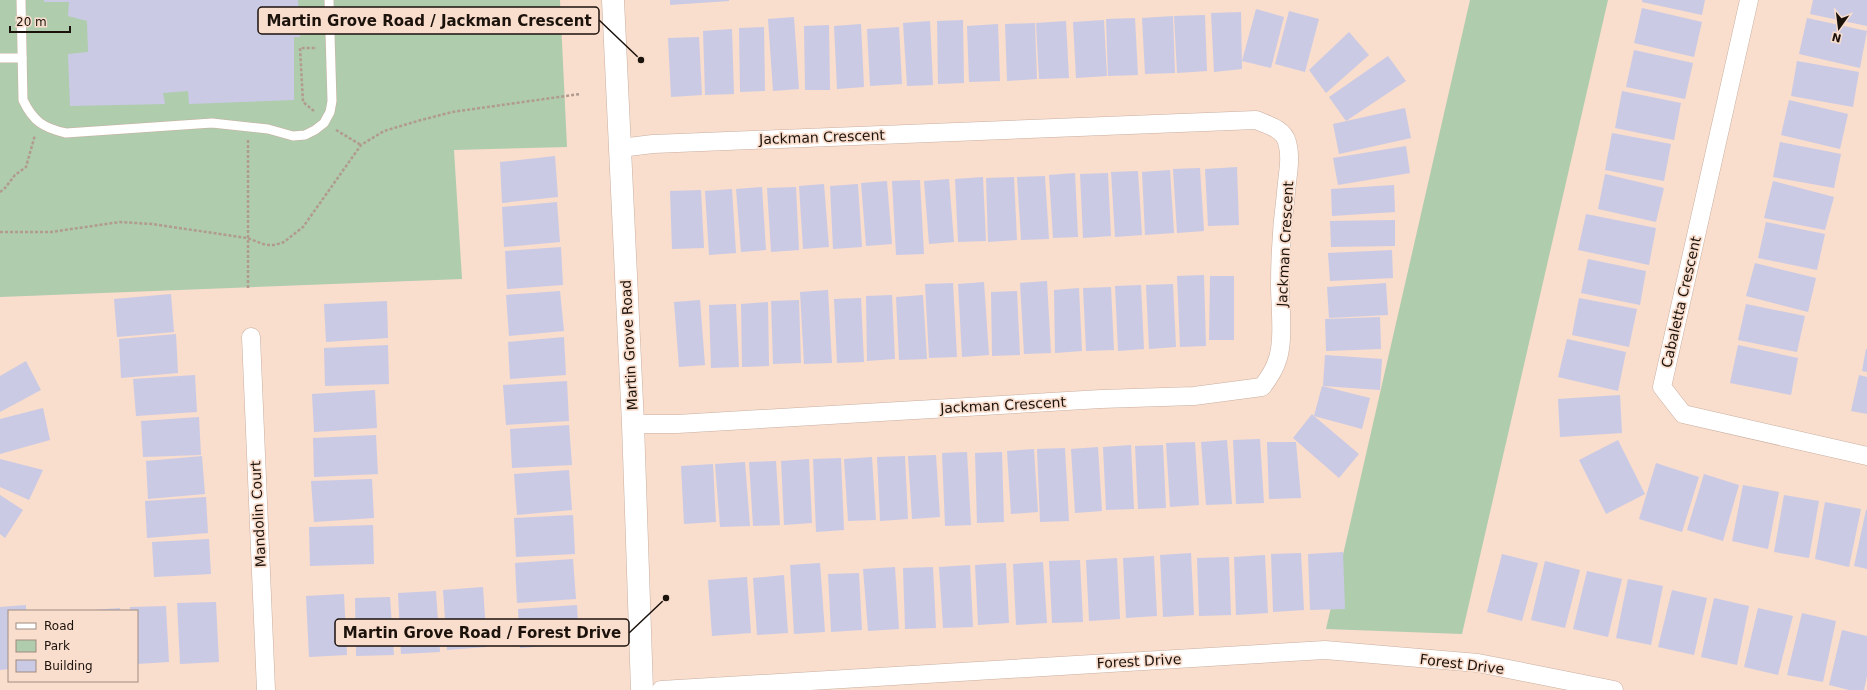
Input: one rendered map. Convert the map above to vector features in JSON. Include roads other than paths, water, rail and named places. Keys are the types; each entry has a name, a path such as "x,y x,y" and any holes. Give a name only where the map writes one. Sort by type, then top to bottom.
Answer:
{"street":[{"name":"Martin Grove Road","path":"612,0 633,424 642,690"},
{"name":"Cabaletta Crescent","path":"1749,0 1662,387 1683,414 1867,456"},
{"name":"Jackman Crescent","path":"620,148 653,144 1256,120 1278,129 1287,141 1290,166 1286,192 1282,241 1279,357 1270,377 1262,387 1194,396 1101,399 684,423 633,424"},
{"name":"Mandolin Court","path":"250,337 266,690"},
{"name":"Forest Drive","path":"661,690 1325,650 1478,663 1614,690"}],"lane":[{"path":"21,0 23,100 29,113 39,123 52,130 66,132 212,123 268,129 293,136 310,133 324,123 330,112 332,101 329,0"},
{"path":"0,58 22,58"}],"place":[{"name":"Martin Grove Road / Jackman Crescent","path":"641,60"},
{"name":"Martin Grove Road / Forest Drive","path":"666,598"}]}
